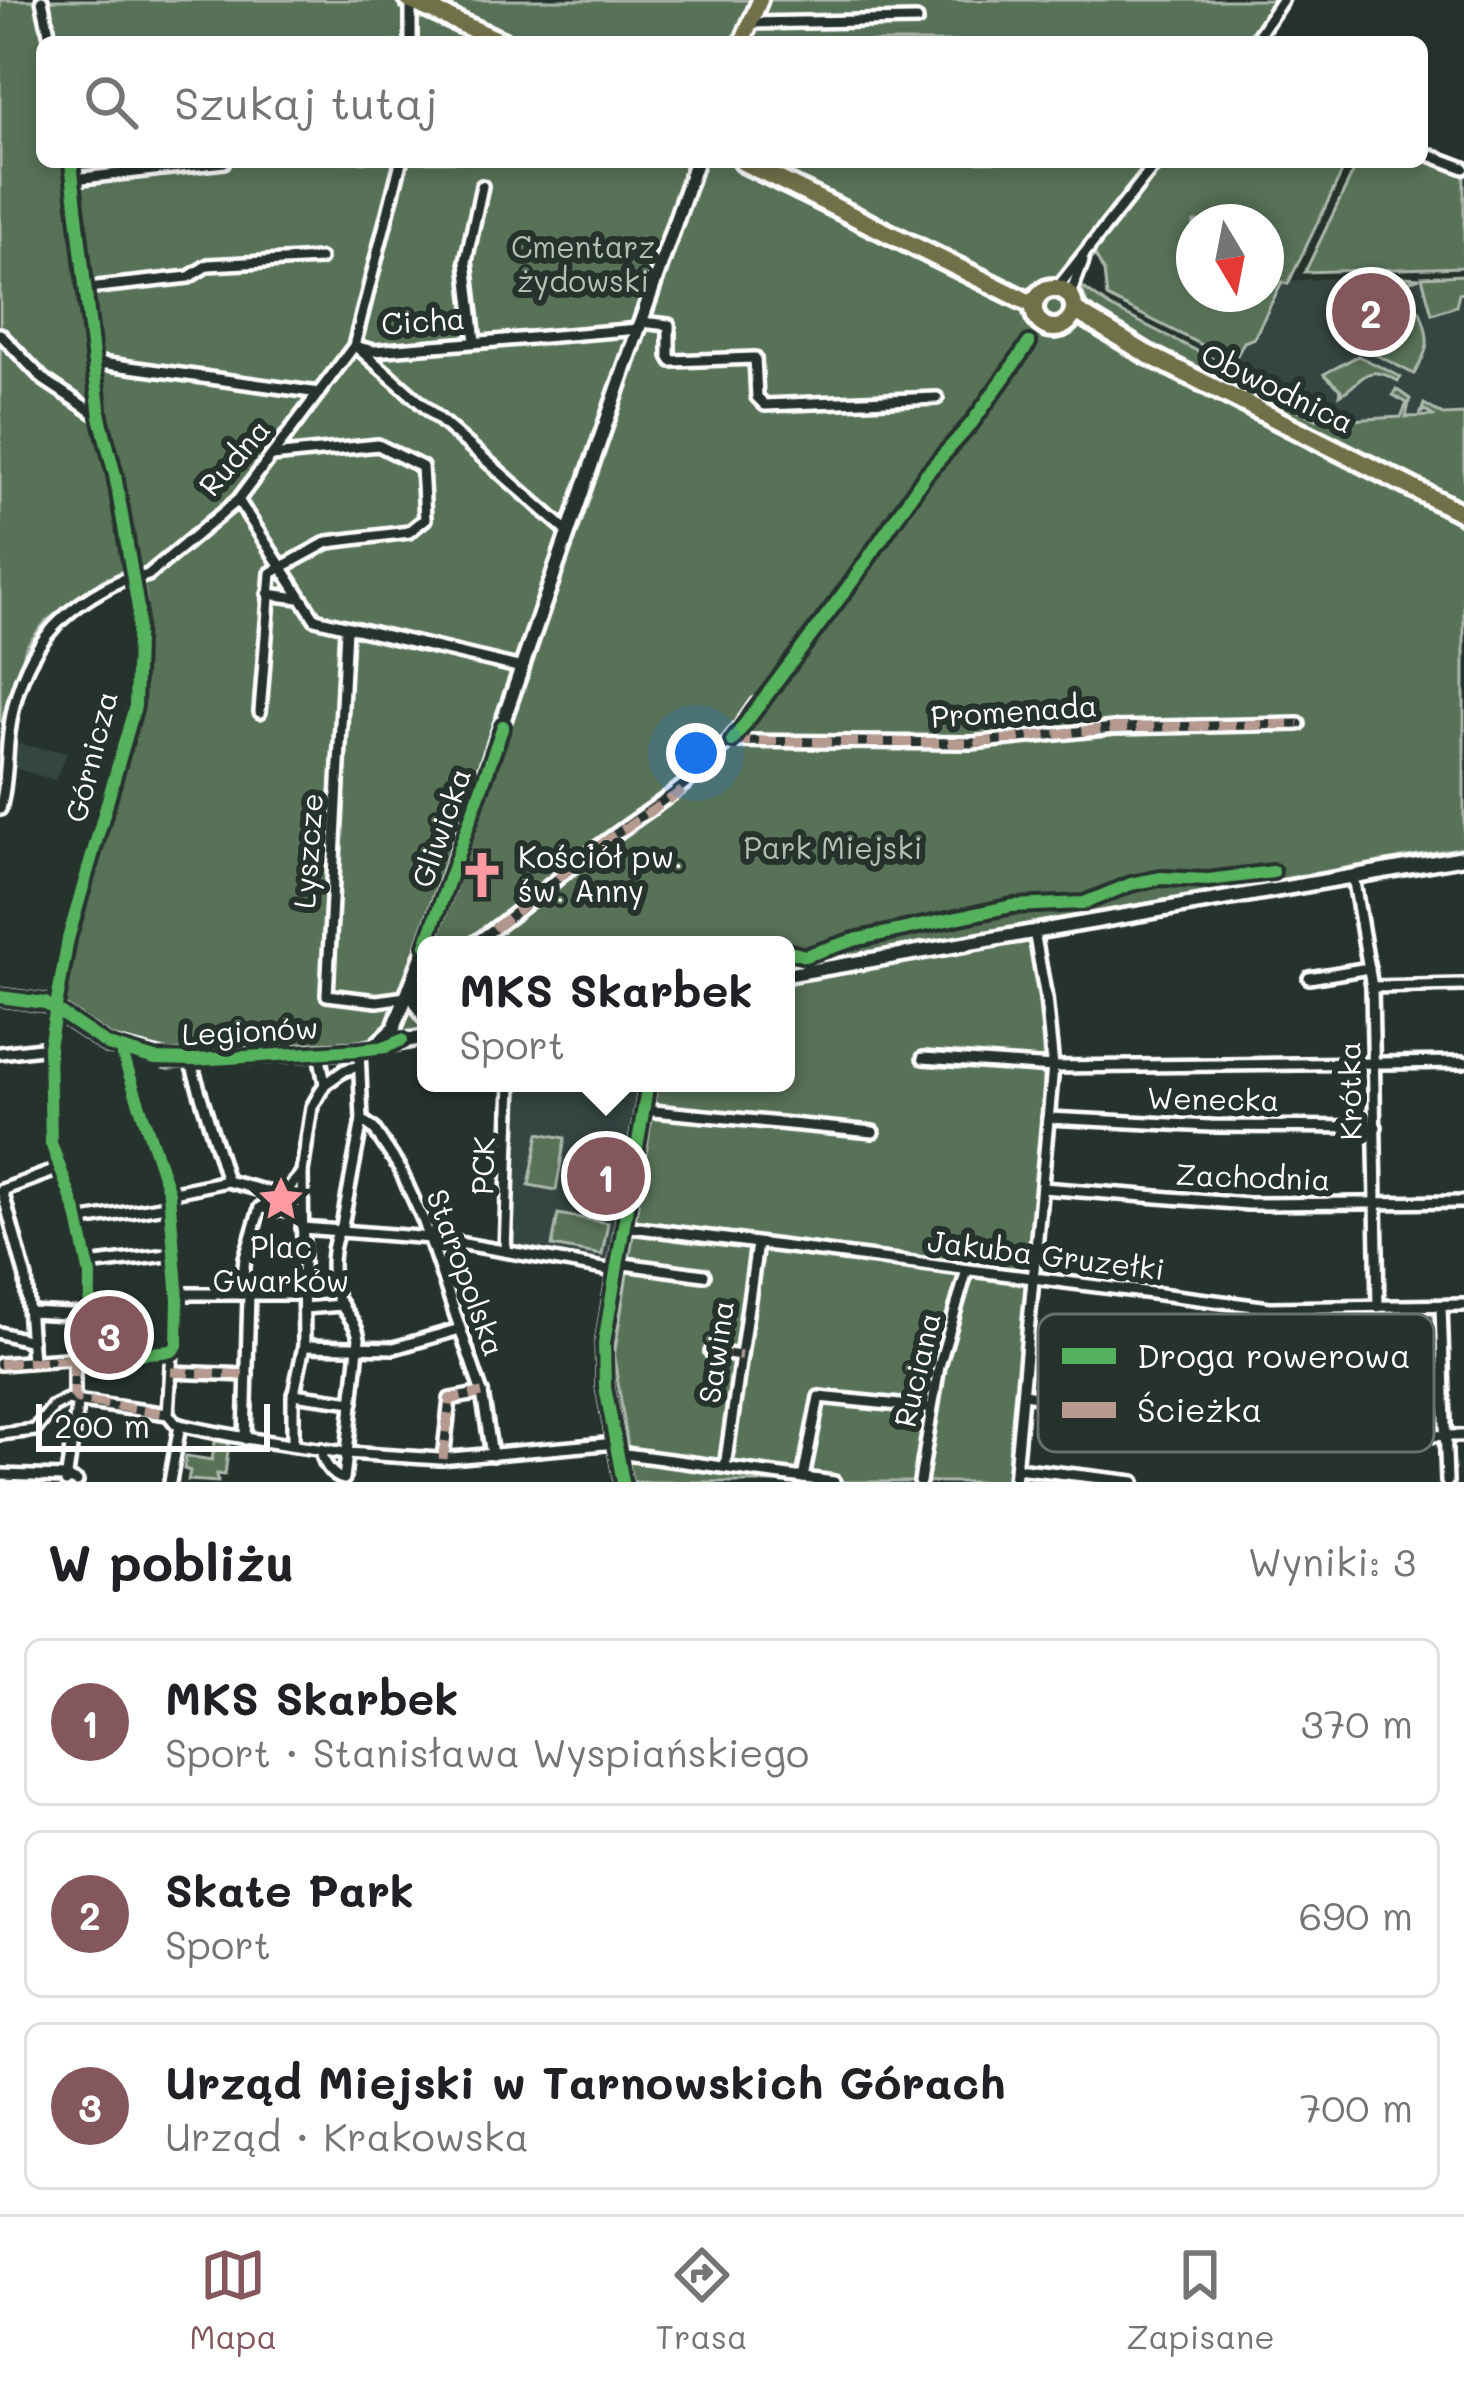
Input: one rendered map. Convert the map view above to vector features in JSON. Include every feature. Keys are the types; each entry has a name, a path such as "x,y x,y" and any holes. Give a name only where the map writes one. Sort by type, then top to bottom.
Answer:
{"highway":[{"path":"410,0 492,36"},
{"name":"Obwodnica","path":"757,168 1060,299 1102,328 1395,479"},
{"name":"Obwodnica","path":"776,168 992,278 1060,299 1092,330 1464,514"},
{"path":"1060,299 1085,311 1102,328"}],"main road":[{"path":"744,36 760,0"}],"street":[{"path":"42,0 50,36"},
{"path":"410,0 411,36"},
{"path":"1258,36 1282,0"},
{"path":"412,36 430,8"},
{"path":"749,22 917,20"},
{"path":"1428,154 1464,168"},
{"name":"Górnicza","path":"72,168 100,417 116,475 138,608 135,706 68,939 49,1047 51,1143 88,1264 89,1358"},
{"path":"74,179 171,168"},
{"path":"400,168 355,346 568,531"},
{"name":"Gliwicka","path":"429,936 694,168"},
{"path":"1060,299 1085,256 1152,168"},
{"path":"475,342 466,261 482,186"},
{"path":"1060,299 1085,256"},
{"path":"88,288 189,278 208,265 320,259"},
{"path":"640,326 669,325 672,361 755,358 757,397 766,405 937,398"},
{"name":"Cicha","path":"355,346 374,350 640,326"},
{"path":"0,334 43,379 100,417"},
{"name":"Rudna","path":"0,809 5,728 38,643 103,588 148,575 238,500 355,346"},
{"path":"93,362 319,393"},
{"path":"260,712 271,573 328,542 395,535 418,527 427,512 425,473 417,463 379,445 272,456"},
{"path":"238,500 315,619 522,668"},
{"path":"268,594 299,598"},
{"name":"Lyszcze","path":"346,629 327,995 413,1009"},
{"path":"484,936 601,845 680,792 732,741 756,704"},
{"name":"Promenada","path":"732,741 972,743 1114,728 1299,724"},
{"path":"795,973 1464,857"},
{"name":"Krótka","path":"1353,876 1372,987 1378,1307"},
{"path":"1014,1482 1053,1067 1034,931"},
{"path":"1309,978 1369,968"},
{"path":"1372,987 1464,986"},
{"name":"Legionów","path":"0,998 45,1003 93,1037 140,1056 190,1060 366,1049"},
{"path":"398,1034 396,1017 413,1009"},
{"path":"322,1449 326,1463 344,1480 359,1349 355,1322 336,1298 333,1271 362,1120 359,1066 366,1049 398,1034 417,1040"},
{"path":"0,1053 49,1047"},
{"path":"121,1051 171,1205 178,1294 168,1414"},
{"path":"319,1053 325,1084"},
{"path":"131,1077 140,1056"},
{"path":"923,1058 1053,1067 1464,1062"},
{"path":"190,1060 227,1181"},
{"path":"293,1445 293,1394 304,1346 302,1172 311,1107 325,1084 359,1066"},
{"name":"PCK","path":"505,1251 511,1092"},
{"path":"623,1482 603,1364 646,1092"},
{"path":"643,1110 873,1132"},
{"name":"Wenecka","path":"1048,1118 1376,1127"},
{"name":"Staropolska","path":"362,1120 374,1129 404,1177 429,1238 482,1393 492,1455"},
{"path":"31,1351 25,1269 1,1190 59,1169"},
{"path":"245,1439 245,1258 260,1208 280,1196 302,1172"},
{"path":"169,1193 227,1181 280,1196"},
{"name":"Zachodnia","path":"1042,1188 1171,1200 1376,1205 1464,1202"},
{"path":"78,1222 171,1205"},
{"path":"260,1208 302,1212"},
{"name":"Jakuba Gruzełki","path":"623,1226 1270,1308 1464,1305"},
{"path":"302,1228 429,1238 616,1267 704,1275"},
{"name":"Sawina","path":"725,1467 757,1244"},
{"path":"88,1264 176,1254"},
{"name":"Ruciana","path":"920,1482 930,1408 967,1270"},
{"path":"178,1294 304,1294"},
{"path":"304,1308 342,1305"},
{"path":"1441,1306 1448,1482"},
{"path":"29,1312 88,1315"},
{"path":"304,1346 394,1348 460,1329"},
{"path":"0,1333 31,1351 74,1359 175,1346"},
{"path":"0,1364 31,1351"},
{"path":"711,1352 741,1356"},
{"path":"0,1475 70,1481 78,1400 74,1359"},
{"path":"171,1372 247,1375"},
{"path":"443,1459 450,1399 482,1393"},
{"path":"293,1394 353,1402"},
{"path":"1023,1394 1038,1396"},
{"path":"802,1478 819,1397 930,1408"},
{"path":"0,1434 35,1430 55,1405 78,1400 168,1414 178,1425 245,1439 347,1453 443,1459 617,1448 834,1482"},
{"path":"170,1482 178,1425"},
{"path":"1434,1437 1464,1436"},
{"path":"1016,1468 1133,1482"}],"shaded area":[{"path":"1422,277 1433,313 1464,294 1464,483 1344,420 1320,415 1317,420 1239,381 1243,374 1232,369 1244,342 1254,338 1267,312 1284,312 1284,281"},
{"path":"17,744 67,753 55,780 14,768"},
{"path":"515,1092 637,1092 609,1258 600,1263 509,1245"}],"green space":[{"path":"0,0 1287,0 1260,36 36,36 36,168 1157,168 1134,202 1160,168 1344,168 1288,284 1284,283 1284,204 1176,204 1176,312 1267,312 1254,338 1244,342 1234,361 1107,297 1104,272 1095,255 1064,296 1068,316 1289,424 1090,313 1081,286 1110,307 1243,374 1240,381 1316,419 1320,414 1330,421 1401,417 1407,403 1393,395 1396,389 1410,399 1406,417 1433,416 1425,410 1421,413 1424,404 1443,415 1464,414 1464,847 1028,924 1038,992 1044,1129 1035,1267 1012,1474 1091,1482 626,1482 628,1447 614,1357 656,1092 795,1092 795,936 417,936 417,1043 156,1064 110,1049 60,1020 69,956 135,729 146,600 141,573 104,579 46,621 26,647 5,722 0,721"},
{"path":"1428,161 1464,175 1464,267 1305,272 1355,168 1428,168"},
{"path":"1464,275 1464,294 1459,293 1456,306 1432,314 1422,277"},
{"path":"1389,276 1420,278 1394,286 1401,308 1412,306 1420,311 1426,330 1426,350 1414,374 1363,348 1379,315 1364,341 1345,331 1373,280 1387,279 1399,310"},
{"path":"1358,356 1401,377 1398,381 1371,373 1340,395 1341,390 1324,374"},
{"path":"539,1133 565,1138 556,1190 529,1185"},
{"path":"558,1214 608,1223 602,1255 552,1246"},
{"path":"215,1441 229,1443 225,1475 217,1474 218,1482 188,1480 186,1456 212,1460"}],"marked path":[{"path":"732,741 972,743 1114,728 1299,724"},
{"path":"494,929 600,845 680,792 736,735"},
{"path":"711,1352 741,1356"},
{"path":"0,1364 96,1358"},
{"path":"74,1359 78,1400 168,1414"},
{"path":"171,1372 247,1375"},
{"path":"443,1459 450,1399 482,1393"}],"cycle path":[{"path":"72,168 100,417 138,608 135,706 68,939 49,1047 51,1143 77,1214 90,1275 89,1358 172,1351 177,1345 169,1193 121,1050"},
{"path":"732,741 926,474 971,424 1029,343"},
{"path":"429,936 503,726"},
{"path":"795,953 805,956 854,940 1012,906 1084,903 1161,878 1208,880 1273,872"},
{"path":"0,997 45,1003 108,1045 155,1059 359,1050 402,1040"},
{"path":"623,1482 605,1387 604,1343 646,1092"}],"place":[{"name":"Skate Park","path":"1371,312"},
{"name":"Kościół pw. św. Anny","path":"482,875"},
{"name":"MKS Skarbek","path":"606,1176"},
{"name":"Plac Gwarków","path":"281,1199"},
{"name":"Urząd Miejski w Tarnowskich Górach","path":"109,1335"}],"park label":[{"name":"Cmentarz żydowski","path":"583,265"},
{"name":"Park Miejski","path":"833,849"}]}
